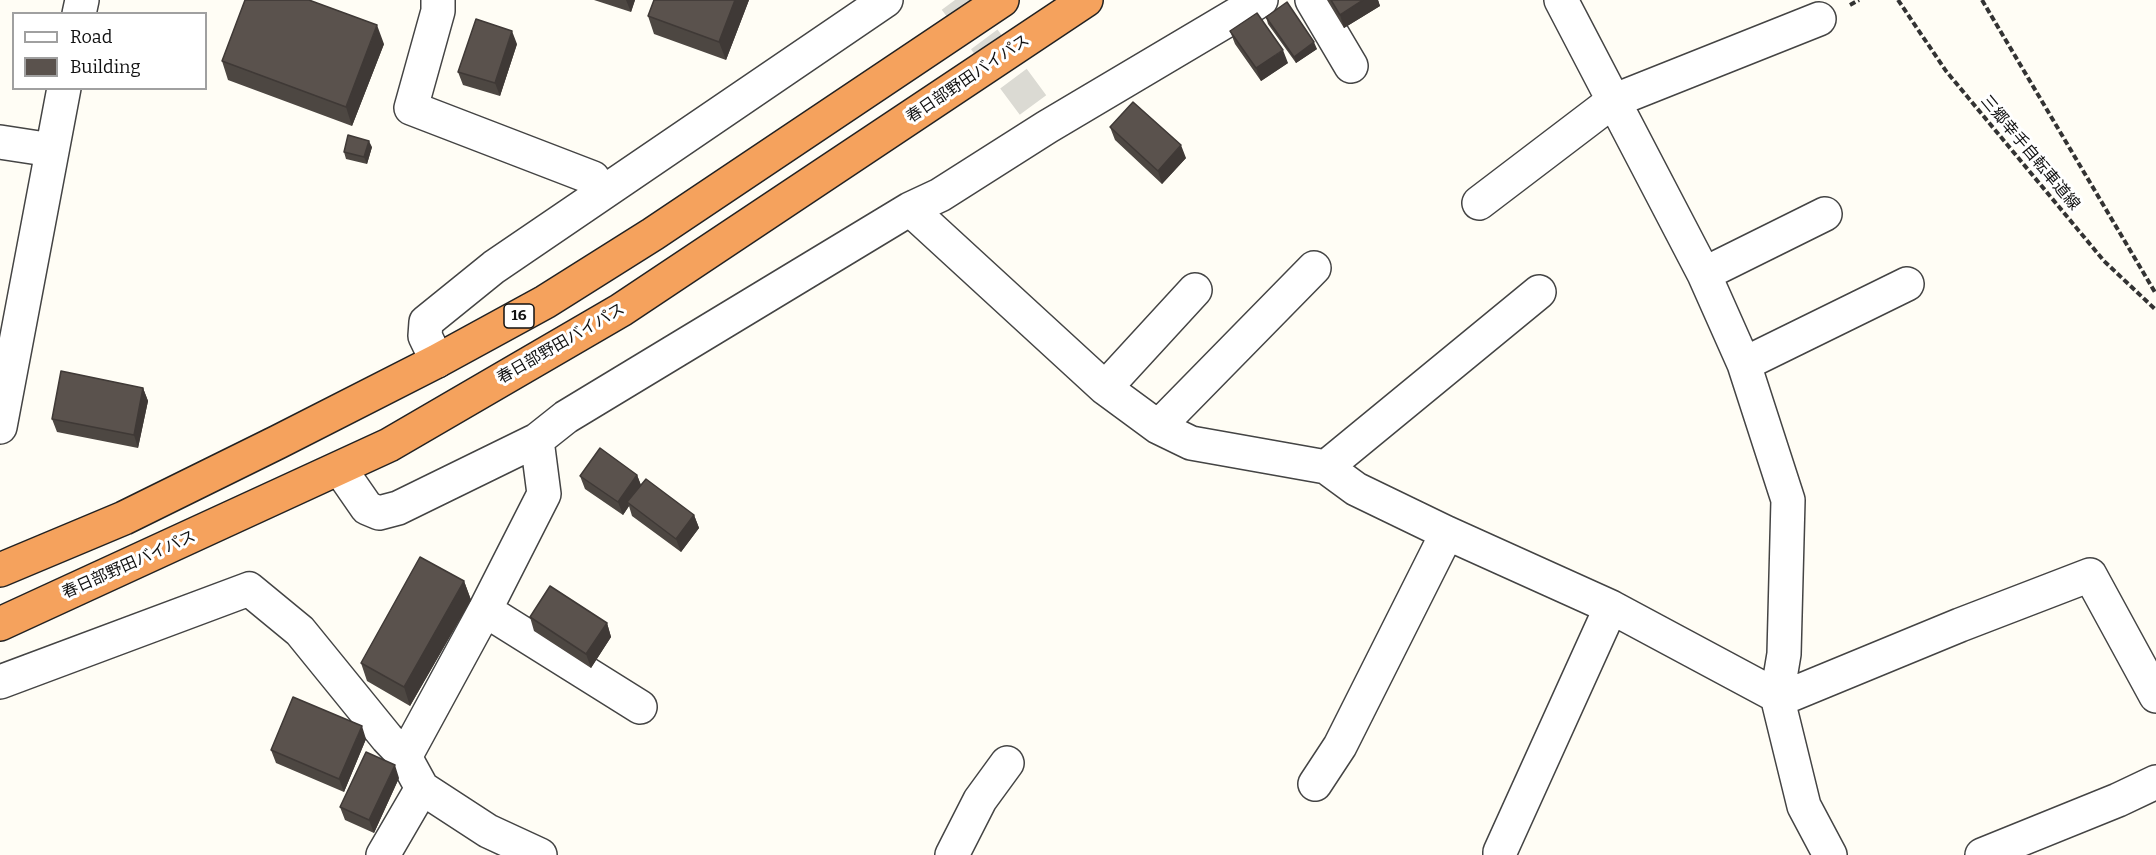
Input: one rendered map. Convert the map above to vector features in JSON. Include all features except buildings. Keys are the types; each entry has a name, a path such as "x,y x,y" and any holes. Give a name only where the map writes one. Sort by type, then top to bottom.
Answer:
{"highway":[{"name":"16","path":"0,570 124,518 437,361 545,302 653,234 1002,0"},
{"name":"春日部野田バイパス","path":"0,624 389,445 621,310 1086,0"}],"street":[{"path":"438,0 438,11 411,108 592,178"},
{"path":"437,361 425,336 426,322 494,267 886,0"},
{"path":"340,469 367,508 378,513 398,508 537,440 566,417 910,209 940,195 1040,116 1261,0"},
{"path":"1312,0 1351,66"},
{"path":"1561,0 1704,274 1744,364 1788,500 1784,654 1778,698 1804,806 1830,855"},
{"path":"1479,203 1613,101 1819,19"},
{"path":"0,428 64,90"},
{"path":"0,142 52,150"},
{"path":"910,209 1105,387 1158,428 1191,443 1326,467 1356,489 1611,607 1778,698"},
{"path":"1704,274 1825,214"},
{"path":"1158,428 1314,268"},
{"path":"1744,364 1907,284"},
{"path":"1105,387 1195,290"},
{"path":"1326,467 1539,292"},
{"path":"405,758 544,494 537,440"},
{"path":"1315,784 1340,746 1447,533"},
{"path":"1778,698 2091,575 2156,696"},
{"path":"0,682 249,589 300,631 405,758 422,788 488,831 540,855"},
{"path":"1500,855 1611,607"},
{"path":"484,610 640,707"},
{"path":"952,855 980,800 1007,763"},
{"path":"1982,855 2118,800 2156,782"},
{"path":"383,855 422,788"}],"path":[{"name":"三郷幸手自転車道線","path":"1898,0 1946,71 2104,261 2156,310"},
{"path":"1982,0 2156,294"}],"tunnel":[{"path":"955,0 1033,105"}]}
